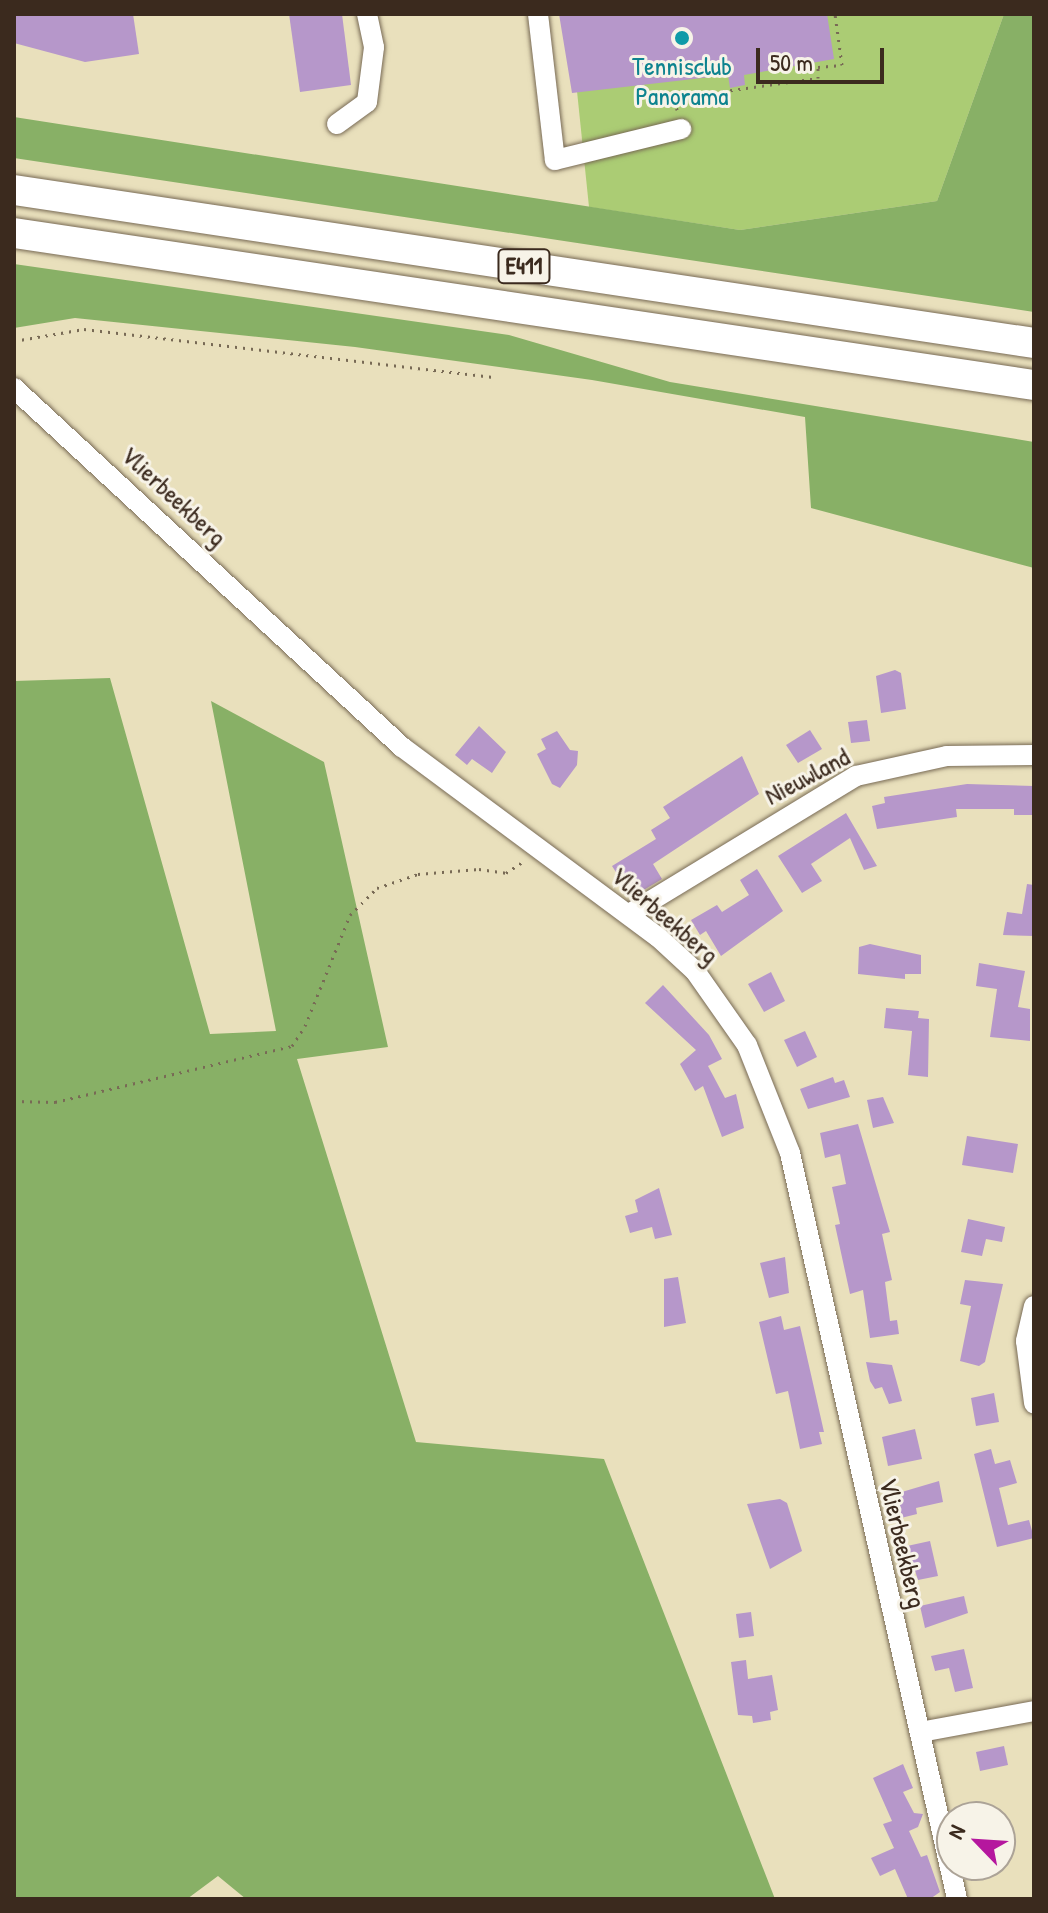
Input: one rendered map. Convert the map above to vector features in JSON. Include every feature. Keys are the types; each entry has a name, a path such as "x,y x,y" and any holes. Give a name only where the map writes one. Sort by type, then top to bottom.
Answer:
{"highway":[{"name":"E411","path":"14,190 1034,343"},
{"name":"E411","path":"14,233 1034,385"}],"street":[{"path":"337,124 367,102 374,47 367,14"},
{"path":"538,14 555,160 681,129"},
{"name":"Vlierbeekberg","path":"14,388 402,747 533,847 629,914 695,971 721,1002 772,1098 790,1153 957,1899"},
{"name":"Nieuwland","path":"629,914 856,776 947,756 1034,755"},
{"path":"1034,1306 1026,1341 1034,1403"},
{"path":"920,1732 1034,1711"}],"path":[{"path":"681,129 675,98 818,78 818,67 842,65 835,14"},
{"path":"14,341 84,329 491,377"},
{"path":"14,1101 55,1102 292,1046 305,1026 350,915 377,888 418,874 479,869 506,873 522,867 533,847"}],"green space":[{"path":"569,14 1004,14 937,201 740,230 589,207"},
{"path":"1004,14 1034,14 1034,312 14,158 14,117 740,230 937,201"},
{"path":"14,264 509,335 670,382 1034,442 1034,568 811,508 805,417 592,380 355,347 75,318 14,328"},
{"path":"110,678 210,1034 276,1031 211,701 324,762 388,1047 297,1059 416,1442 604,1459 775,1899 246,1899 218,1876 187,1899 14,1899 14,681"}],"building":[{"path":"14,14 133,14 139,54 85,62 14,43"},
{"path":"289,14 342,14 351,85 300,92"},
{"name":"Tennisclub Panorama","path":"559,14 827,14 834,59 744,75 745,85 730,88 728,75 572,93"},
{"path":"895,670 901,673 906,709 881,713 876,676"},
{"path":"867,720 870,741 851,743 848,722"},
{"path":"479,726 506,752 492,773 472,759 467,765 455,755"},
{"path":"810,730 822,749 798,763 786,745"},
{"path":"557,731 570,750 578,751 577,765 560,788 552,784 537,754 546,749 541,739"},
{"path":"742,756 759,794 653,864 662,879 632,897 612,866 656,839 651,830 670,818 663,807"},
{"path":"967,784 1034,786 1034,815 1014,815 1014,809 956,809 957,817 877,829 872,806 885,803 884,797"},
{"path":"846,813 877,866 864,870 850,838 811,864 822,881 802,893 778,856"},
{"path":"757,869 783,911 721,956 706,931 700,935 691,920 717,905 722,912 749,895 740,880"},
{"path":"1027,884 1034,885 1034,936 1003,935 1007,912 1022,914"},
{"path":"870,944 921,955 921,974 905,974 905,979 858,974 859,947"},
{"path":"979,963 1025,971 1018,1007 1030,1009 1030,1041 990,1037 997,989 976,986"},
{"path":"771,972 785,1001 764,1012 748,984"},
{"path":"663,985 709,1035 722,1059 708,1066 725,1098 736,1094 744,1128 722,1137 703,1086 695,1091 680,1064 696,1050 645,1003"},
{"path":"886,1008 919,1011 918,1018 929,1019 928,1077 908,1075 912,1031 884,1028"},
{"path":"805,1031 817,1057 797,1067 784,1040"},
{"path":"833,1077 835,1083 844,1080 850,1097 808,1109 800,1089"},
{"path":"883,1097 894,1123 873,1128 867,1100"},
{"path":"858,1124 890,1232 882,1234 892,1280 885,1282 890,1321 897,1320 899,1334 870,1338 863,1290 850,1294 835,1225 840,1224 832,1187 846,1184 840,1154 825,1158 820,1133"},
{"path":"967,1136 1018,1144 1013,1173 962,1165"},
{"path":"659,1188 672,1235 655,1239 652,1227 630,1233 625,1216 638,1212 635,1200"},
{"path":"968,1219 1005,1227 1002,1242 986,1239 982,1256 961,1252"},
{"path":"785,1257 789,1293 769,1298 760,1263"},
{"path":"678,1277 686,1323 664,1327 664,1279"},
{"path":"965,1280 1003,1284 985,1362 979,1366 960,1361 971,1306 960,1304"},
{"path":"781,1316 784,1330 800,1326 824,1432 819,1432 822,1444 800,1449 788,1391 776,1394 759,1322"},
{"path":"866,1362 892,1365 902,1401 889,1404 882,1387 875,1389"},
{"path":"994,1393 999,1422 976,1426 971,1398"},
{"path":"915,1429 922,1459 888,1466 882,1437"},
{"path":"991,1449 995,1464 1010,1460 1017,1483 999,1488 1008,1525 1029,1520 1034,1538 997,1547 974,1454"},
{"path":"939,1481 943,1502 916,1508 917,1514 901,1518 895,1494"},
{"path":"780,1499 787,1503 802,1551 770,1569 747,1504"},
{"path":"930,1541 938,1576 918,1580 907,1546"},
{"path":"964,1596 968,1613 925,1628 920,1606"},
{"path":"751,1612 754,1636 739,1638 736,1614"},
{"path":"964,1649 973,1688 955,1692 949,1668 935,1671 931,1656"},
{"path":"746,1660 748,1679 772,1675 778,1710 770,1712 771,1720 753,1723 752,1716 738,1715 731,1662"},
{"path":"1004,1746 1008,1765 980,1771 976,1752"},
{"path":"903,1764 913,1788 903,1792 914,1813 923,1814 918,1827 909,1831 921,1857 927,1855 940,1892 930,1899 908,1899 895,1869 880,1876 871,1858 894,1848 883,1824 892,1821 873,1778"}],"place":[{"name":"Tennisclub Panorama","path":"682,38"}]}
